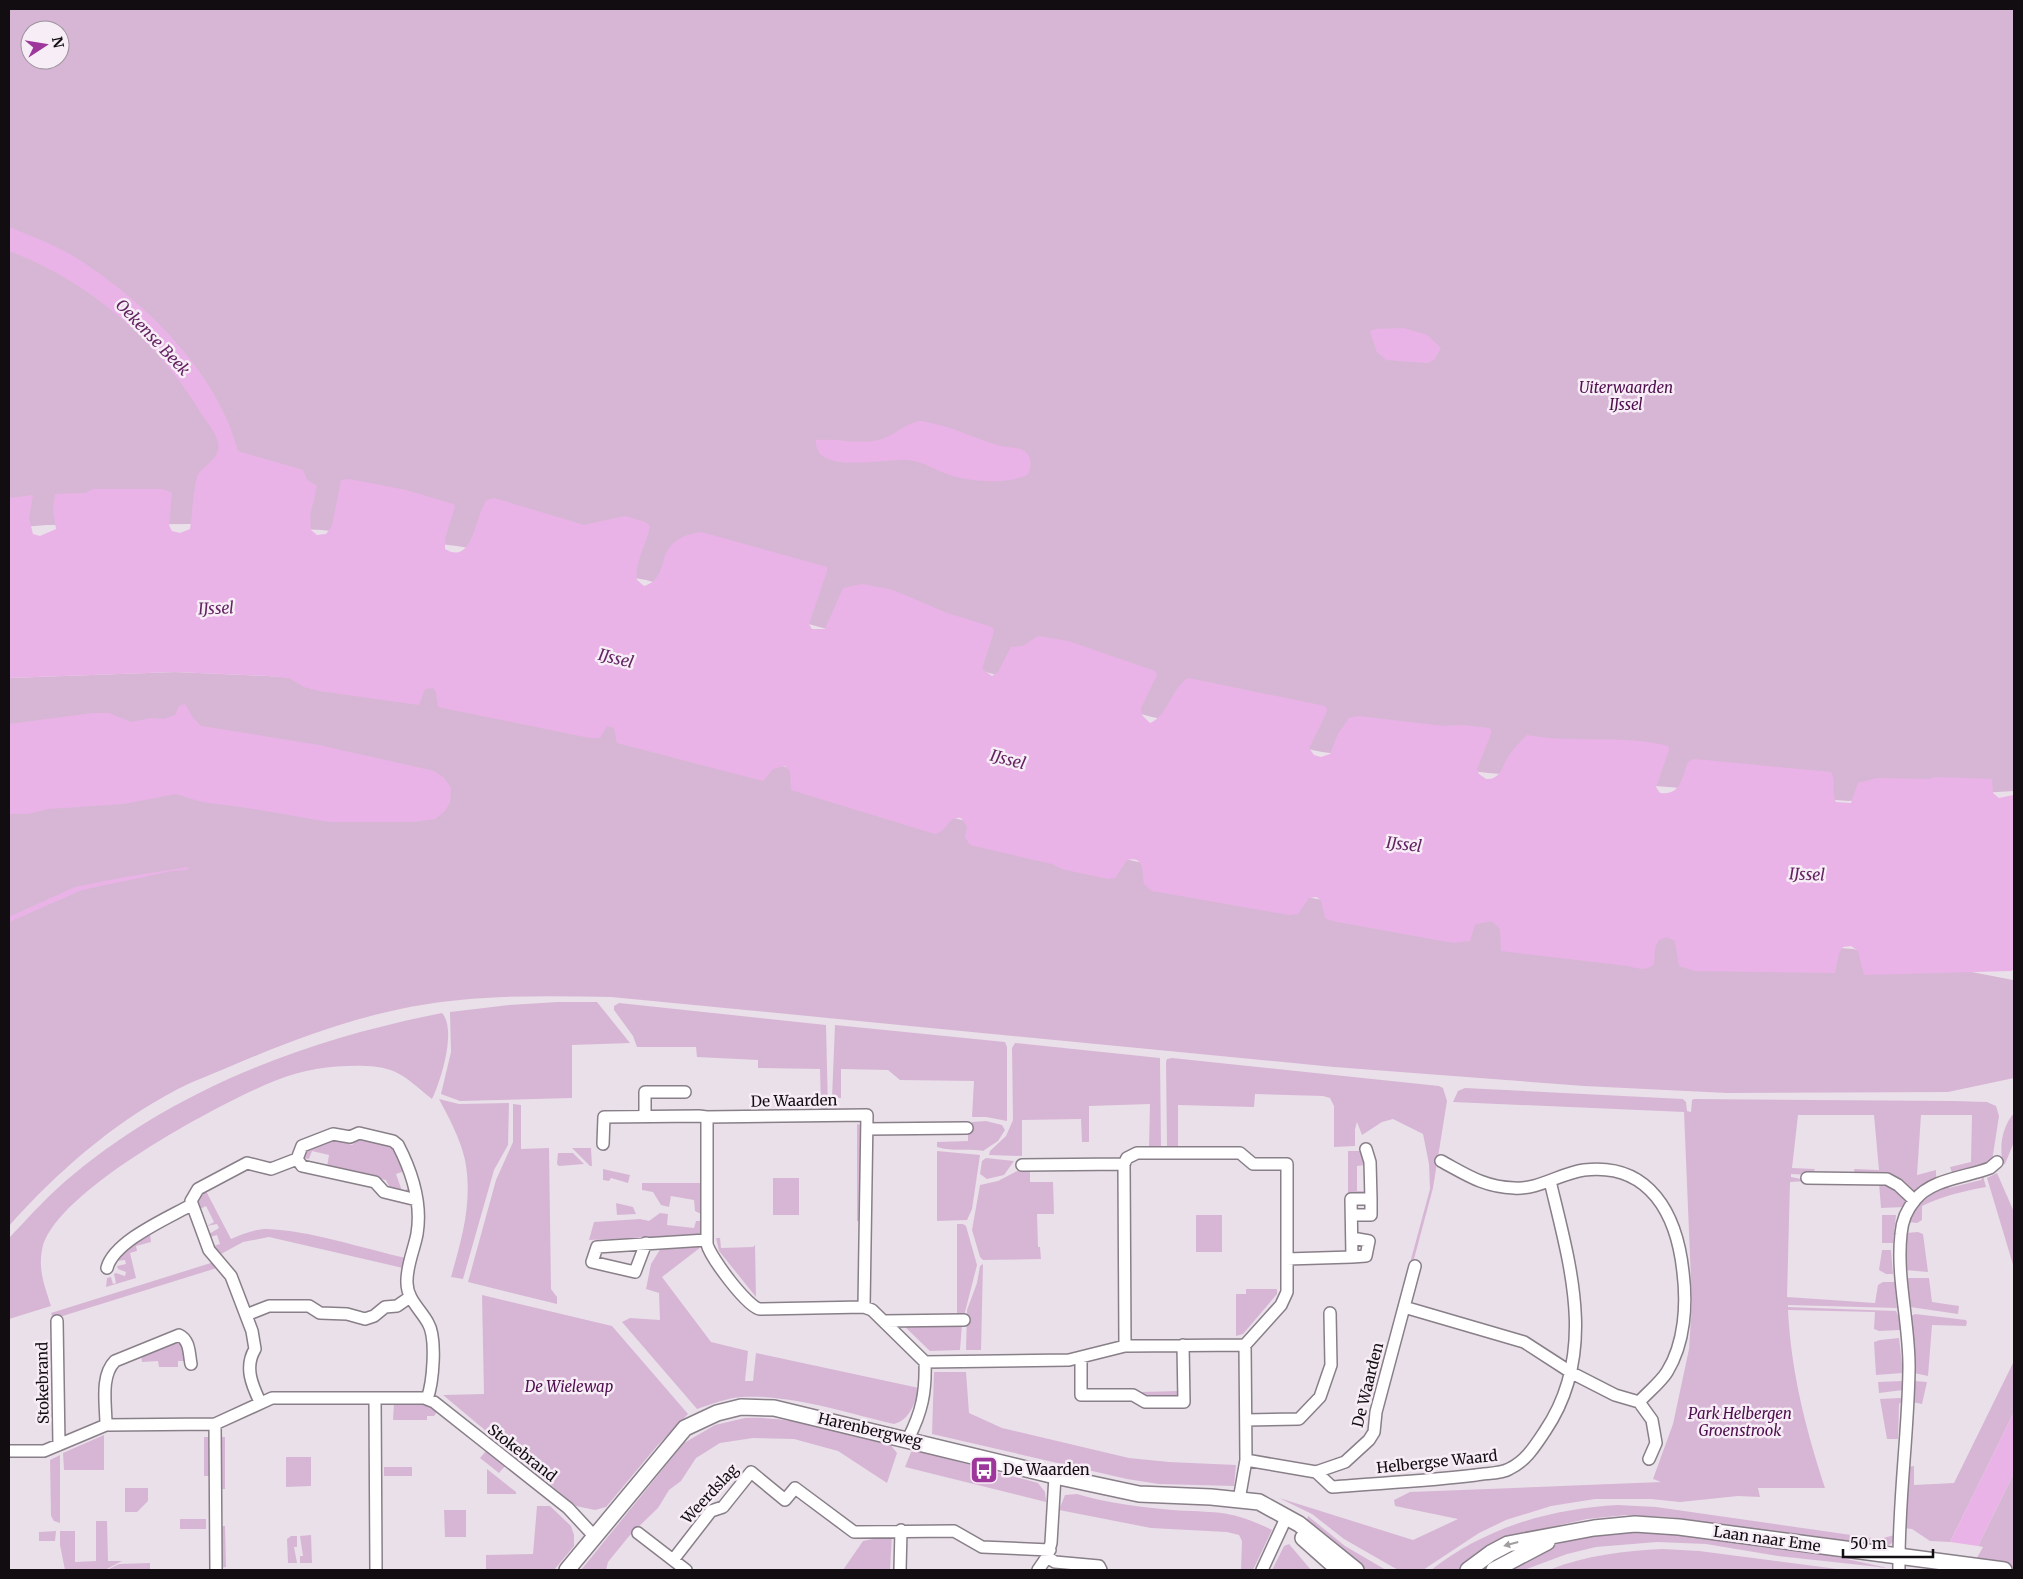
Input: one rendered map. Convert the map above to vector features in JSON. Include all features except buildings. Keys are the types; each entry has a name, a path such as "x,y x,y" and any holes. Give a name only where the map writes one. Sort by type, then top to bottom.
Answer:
{"street":[{"path":"645,1116 645,1092 686,1092"},
{"name":"De Waarden","path":"604,1144 604,1117 707,1118 868,1115 867,1129"},
{"path":"707,1118 706,1240 712,1255 749,1304 756,1309 864,1307 872,1310 884,1321 925,1362 926,1390 918,1420 908,1439"},
{"path":"864,1307 867,1129 967,1128"},
{"path":"260,1402 250,1381 250,1357 255,1349 246,1315 231,1276 209,1250 203,1228 191,1205 192,1197 198,1189 247,1163 270,1169 297,1159 302,1146 333,1134 350,1137 360,1133 398,1145 403,1154 417,1200 417,1233 407,1282 410,1297 428,1323 432,1333 432,1385 428,1399"},
{"path":"1352,1216 1371,1215 1370,1162 1366,1149"},
{"path":"1125,1346 1124,1164 1127,1158 1136,1153 1240,1153 1253,1164 1287,1164 1286,1298 1245,1345 1246,1460 1239,1500"},
{"path":"297,1159 302,1166 375,1182 384,1192 417,1200"},
{"path":"1440,1161 1485,1185 1516,1189 1550,1181 1583,1170 1617,1170 1652,1190 1668,1212 1677,1233 1685,1292 1679,1343 1667,1372 1639,1402"},
{"path":"1899,1564 1909,1369 1900,1245 1904,1217 1914,1200 1928,1188 1980,1172 1997,1162"},
{"path":"1022,1165 1124,1164"},
{"path":"1807,1178 1887,1179 1893,1181 1914,1200"},
{"name":"Helbergse Waard","path":"1316,1472 1332,1487 1451,1478 1508,1470 1529,1455 1555,1416 1572,1373 1577,1323 1567,1252 1550,1181"},
{"path":"1352,1257 1351,1200 1371,1199"},
{"path":"107,1268 108,1261 126,1243 191,1205"},
{"path":"1287,1259 1366,1256 1369,1241 1352,1238"},
{"path":"646,1243 706,1240"},
{"name":"De Waarden","path":"1246,1460 1316,1472 1345,1462 1369,1440 1374,1432 1376,1412 1415,1266"},
{"path":"246,1315 269,1306 309,1306 320,1313 347,1314 365,1319 374,1316 385,1307 397,1306 410,1297"},
{"path":"1404,1307 1524,1342 1572,1373 1615,1395 1639,1402 1652,1420 1656,1443 1649,1459"},
{"path":"1246,1420 1299,1419 1320,1397 1331,1365 1330,1313"},
{"path":"884,1321 964,1320"},
{"name":"Stokebrand","path":"58,1322 59,1445"},
{"path":"106,1425 106,1378 109,1368 115,1361 179,1335 188,1344 191,1364"},
{"path":"1081,1358 1081,1395 1133,1395 1146,1402 1184,1402 1183,1345"},
{"path":"925,1362 1081,1358 1125,1346 1245,1345"},
{"name":"Stokebrand","path":"9,1451 44,1451 106,1425 215,1424 260,1402 277,1398 428,1399 568,1508 594,1536"},
{"path":"375,1398 376,1570"},
{"name":"Harenbergweg","path":"567,1570 685,1428 717,1413 741,1408 774,1408 1055,1476 1140,1494 1239,1500 1285,1519 1318,1537 1356,1570"},
{"path":"215,1424 216,1570"},
{"name":"Weerdslag","path":"674,1560 710,1511 723,1507 751,1472 786,1500 795,1488 854,1532 901,1530 954,1531 982,1547 1049,1553 1055,1562 1099,1566 1101,1570"},
{"path":"1038,1570 1049,1553 1055,1476"},
{"path":"1262,1570 1285,1519"},
{"name":"Harenbergweg","path":"1285,1519 1340,1570"},
{"name":"Laan naar Eme","path":"1468,1570 1508,1544 1594,1528 1634,1524 1670,1526 1899,1564 2004,1570"},
{"path":"900,1570 901,1530"},
{"path":"638,1533 686,1570"},
{"name":"Laan naar Eme","path":"1494,1570 1559,1535"}],"green space":[{"name":"Uiterwaarden IJssel","path":"9,9 2014,9 2014,791 1848,801 1488,773 1322,752 1152,717 646,580 457,546 322,530 189,524 47,525 9,528"},
{"path":"175,672 433,687 611,725 786,767 958,819 1134,861 1317,899 1490,921 1853,949 2013,980 2014,1078 1948,1092 1727,1093 1584,1086 1334,1067 611,997 535,996 479,998 401,1009 343,1024 286,1044 183,1087 130,1118 87,1150 46,1187 9,1226 9,678"},
{"path":"597,1002 630,1043 572,1045 572,1098 460,1101 441,1094 451,1052 450,1012 509,1005"},
{"path":"619,1003 826,1025 828,1109 821,1109 820,1069 758,1068 758,1060 697,1057 696,1047 637,1047 633,1036 614,1010 614,1006"},
{"path":"442,1013 446,1021 448,1042 443,1068 432,1099 409,1080 387,1069 366,1066 343,1066 310,1070 288,1076 219,1107 143,1151 107,1176 75,1202 53,1227 42,1250 41,1265 44,1285 51,1306 9,1319 9,1238 57,1189 115,1143 157,1116 202,1092 295,1052 393,1024"},
{"path":"835,1025 1005,1042 1007,1047 1007,1121 986,1117 972,1117 974,1081 900,1080 888,1070 841,1069 841,1098 832,1098"},
{"path":"1015,1043 1160,1058 1161,1146 1149,1146 1150,1104 1089,1106 1089,1142 1082,1142 1081,1119 1022,1120 1022,1156 989,1155 990,1151 1006,1136 1013,1120 1012,1048"},
{"path":"1167,1059 1439,1086 1443,1088 1447,1101 1433,1188 1410,1274 1407,1274 1430,1189 1429,1164 1423,1134 1393,1119 1382,1122 1362,1135 1357,1122 1355,1146 1334,1147 1334,1106 1330,1098 1323,1096 1255,1094 1254,1107 1178,1105 1178,1146 1167,1146 1166,1062"},
{"name":"Park Helbergen Groenstrook","path":"1465,1088 1683,1099 1686,1102 1687,1111 1691,1112 1692,1100 1694,1099 1954,1101 1987,1102 1996,1106 1999,1116 1992,1161 1989,1164 1952,1173 1950,1167 1971,1162 1972,1115 1921,1115 1917,1175 1936,1170 1936,1178 1913,1192 1855,1174 1854,1169 1879,1170 1874,1115 1798,1115 1792,1168 1815,1169 1812,1175 1791,1174 1791,1177 1806,1181 1790,1182 1787,1297 1875,1303 1878,1285 1883,1282 1894,1282 1897,1285 1895,1288 1897,1308 1788,1305 1788,1307 1896,1311 1902,1325 1900,1330 1879,1331 1874,1329 1875,1312 1788,1310 1792,1356 1800,1400 1825,1488 1758,1488 1760,1497 1738,1496 1680,1502 1651,1499 1595,1499 1551,1506 1506,1520 1479,1533 1423,1570 1398,1570 1344,1539 1312,1514 1279,1498 1413,1540 1458,1519 1395,1506 1394,1500 1410,1492 1661,1482 1653,1479 1673,1424 1689,1349 1692,1304 1684,1112 1453,1102 1458,1091"},
{"path":"439,1099 459,1104 509,1103 508,1145 494,1170 463,1279 451,1277 459,1248 467,1205 468,1190 465,1160 454,1128"},
{"path":"513,1104 521,1105 521,1149 549,1148 551,1289 557,1297 557,1304 468,1282 496,1180 513,1142"},
{"path":"2014,1113 2014,1142 2005,1164 2003,1164 2002,1137"},
{"path":"986,1121 1002,1125 1005,1130 998,1141 983,1151 937,1147 937,1142 968,1141 968,1133 972,1133 972,1122"},
{"path":"857,1124 861,1125 861,1221 857,1221"},
{"path":"334,1138 352,1145 358,1139 393,1147 405,1171 396,1174 402,1191 411,1188 411,1192 391,1190 386,1180 327,1167 329,1155 312,1151 309,1159 302,1158 304,1150"},
{"path":"572,1148 591,1148 592,1166 590,1166"},
{"path":"937,1151 980,1155 972,1209 967,1220 937,1221"},
{"path":"1348,1151 1362,1151 1365,1165 1357,1166 1357,1191 1365,1191 1365,1193 1348,1197"},
{"path":"558,1153 573,1153 584,1164 559,1166 557,1164"},
{"path":"986,1158 1014,1161 1004,1175 987,1179 980,1174 982,1161"},
{"path":"603,1169 630,1175 628,1183 611,1178 609,1181 603,1180"},
{"path":"1021,1169 1030,1169 1030,1182 1053,1182 1054,1214 1037,1214 1038,1247 1040,1247 1041,1259 983,1260 980,1257 972,1230 980,1185 998,1181"},
{"path":"1997,1173 2014,1212 2014,1268 1987,1178"},
{"path":"1983,1176 1986,1187 1953,1194 1930,1202 1922,1206 1922,1220 1917,1223 1908,1222 1914,1208 1929,1195 1948,1185 1949,1188 1981,1180"},
{"path":"773,1178 799,1178 799,1215 773,1215"},
{"path":"642,1183 701,1183 701,1214 695,1211 694,1200 671,1196 669,1207 661,1205 653,1192 642,1190"},
{"path":"1879,1183 1888,1183 1906,1200 1905,1207 1881,1208"},
{"path":"206,1191 231,1239 262,1229 283,1230 337,1240 406,1258 403,1268 269,1237 243,1242 221,1254 213,1246 220,1244 217,1235 210,1237 209,1234 219,1228 217,1224 207,1226 214,1222 206,1206 198,1210 197,1204 200,1194"},
{"path":"616,1203 633,1207 636,1214 617,1215"},
{"path":"660,1213 668,1214 667,1225 694,1228 696,1221 701,1221 701,1235 589,1240 594,1222 640,1219 649,1221"},
{"path":"1196,1215 1222,1215 1222,1252 1196,1252"},
{"path":"1882,1215 1896,1215 1893,1243 1882,1243"},
{"path":"957,1224 966,1226 977,1265 964,1316 957,1316"},
{"path":"1918,1232 1923,1234 1928,1272 1905,1270 1906,1233"},
{"path":"150,1234 151,1242 136,1246 137,1251 130,1253 136,1278 106,1287 107,1278 111,1277 113,1284 116,1283 114,1274 125,1276 126,1272 118,1269 117,1266 126,1264 125,1260 116,1261 119,1257 135,1241"},
{"path":"716,1238 720,1238 721,1248 753,1247 755,1245 756,1297 719,1251"},
{"path":"701,1244 701,1247 662,1277 711,1342 748,1351 745,1381 753,1381 756,1353 919,1388 914,1405 908,1415 900,1422 894,1424 799,1401 760,1397 731,1399 697,1409 622,1322 630,1318 660,1320 659,1293 646,1289 651,1264 661,1248"},
{"path":"1882,1250 1891,1250 1893,1274 1886,1274 1879,1270"},
{"path":"214,1262 220,1267 53,1319 51,1313"},
{"path":"983,1264 981,1350 966,1350 967,1310 977,1283 980,1266"},
{"path":"1907,1278 1929,1278 1932,1302 1959,1306 1958,1314 1910,1307"},
{"path":"1246,1289 1277,1289 1277,1294 1243,1334 1236,1336 1236,1294 1246,1294"},
{"name":"De Wielewap","path":"482,1295 612,1326 688,1414 657,1446 606,1507 595,1510 576,1506 443,1395 484,1394"},
{"path":"1915,1314 1966,1320 1967,1322 1966,1326 1932,1325 1928,1376 1914,1373 1911,1316"},
{"path":"962,1324 960,1350 930,1351 903,1325"},
{"path":"1899,1338 1903,1373 1876,1375 1874,1342"},
{"path":"179,1341 181,1342 186,1361 178,1361 178,1367 159,1367 158,1361 142,1362 141,1354"},
{"path":"2014,1361 2014,1412 1950,1542 1930,1541 1912,1529 1904,1528 1908,1467 1914,1466 1914,1485 1954,1483"},
{"path":"934,1372 966,1372 969,1413 1002,1428 1129,1458 1236,1465 1234,1486 1159,1484 1127,1479 932,1434"},
{"path":"1902,1381 1903,1390 1879,1393 1878,1382"},
{"path":"1913,1382 1927,1382 1922,1404 1912,1402"},
{"path":"1179,1391 1178,1396 1164,1398 1148,1396 1140,1392"},
{"path":"1880,1399 1904,1399 1899,1404 1898,1439 1887,1439"},
{"path":"394,1403 422,1403 437,1412 434,1416 427,1416 427,1420 393,1420"},
{"path":"745,1418 800,1422 890,1444 897,1453 887,1483 838,1451 794,1439 753,1438 720,1443 696,1458 681,1481 669,1490 658,1508 630,1535 608,1562 606,1570 581,1570 684,1443 715,1425"},
{"path":"104,1435 104,1470 64,1470 63,1453"},
{"path":"204,1437 209,1437 209,1476 204,1476"},
{"path":"219,1437 225,1437 225,1489 220,1489"},
{"path":"915,1450 1038,1483 1045,1492 1046,1502 905,1467 911,1452"},
{"path":"486,1451 505,1466 499,1473 480,1458"},
{"path":"60,1455 60,1523 54,1521 51,1516 50,1460"},
{"path":"286,1457 311,1457 311,1486 286,1487"},
{"path":"384,1467 412,1467 412,1476 384,1476"},
{"path":"487,1469 516,1492 516,1494 487,1494"},
{"path":"2014,1473 2014,1570 1970,1570 1983,1547 1978,1546"},
{"path":"125,1488 148,1488 148,1501 137,1512 125,1512"},
{"path":"1077,1494 1136,1506 1234,1515 1272,1530 1253,1570 1241,1570 1242,1541 1239,1535 1227,1532 1151,1528 1059,1510 1065,1495"},
{"path":"1618,1505 1656,1507 1879,1539 1895,1535 1895,1538 1891,1544 1882,1546 1669,1517 1626,1515 1587,1519 1547,1528 1527,1534 1457,1570 1431,1570 1474,1542 1520,1523 1568,1511"},
{"path":"537,1506 550,1506 571,1526 574,1535 574,1546 554,1570 486,1570 486,1555 533,1554"},
{"path":"444,1510 466,1510 466,1537 445,1537"},
{"path":"1308,1516 1345,1546 1386,1570 1363,1570 1307,1520"},
{"path":"180,1519 206,1519 206,1529 180,1529"},
{"path":"96,1521 107,1521 108,1561 122,1561 105,1570 65,1570 60,1545 60,1531 75,1531 75,1562 96,1561"},
{"path":"220,1526 225,1526 226,1567 221,1568"},
{"path":"56,1531 55,1541 39,1541 39,1532"},
{"path":"1655,1531 1801,1549 1888,1568 1778,1556 1706,1544 1657,1542 1596,1547 1567,1554 1524,1570 1498,1570 1544,1548 1564,1542 1589,1536"},
{"path":"311,1535 312,1563 300,1563 300,1556 303,1556 300,1536"},
{"path":"892,1535 890,1570 843,1570 863,1541"},
{"path":"291,1536 297,1536 297,1547 294,1547 297,1563 288,1563 287,1539"},
{"path":"1289,1544 1311,1570 1272,1570 1284,1546"},
{"path":"1663,1549 1699,1551 1845,1570 1549,1570 1605,1555"},
{"path":"150,1563 150,1570 107,1570 119,1564"}],"water":[{"path":"9,227 78,259 103,276 153,318 176,342 214,394 228,422 238,451 303,470 307,480 317,486 310,516 311,530 317,535 326,534 332,526 341,480 349,479 406,490 453,504 455,506 445,539 445,549 455,552 462,551 468,545 483,507 487,500 494,498 584,525 625,516 645,522 650,526 637,567 637,580 644,586 658,575 666,553 672,544 684,537 701,532 827,567 809,624 812,629 825,629 843,588 863,584 893,590 947,613 992,627 994,631 982,669 992,676 998,672 1011,647 1023,646 1038,636 1068,641 1155,671 1157,675 1141,708 1142,715 1150,723 1161,715 1177,689 1188,678 1325,706 1327,709 1326,714 1309,748 1314,755 1321,757 1330,754 1338,734 1349,718 1358,716 1443,726 1462,725 1489,728 1491,734 1477,769 1479,774 1486,779 1491,779 1499,774 1507,758 1527,735 1562,739 1633,740 1668,746 1669,750 1656,787 1660,793 1672,792 1677,788 1688,762 1694,759 1831,772 1836,802 1851,803 1858,783 1877,778 1928,779 1937,777 1992,779 1993,793 1999,798 2013,795 2014,791 2014,969 2011,971 1864,975 1858,951 1851,946 1843,947 1839,953 1835,973 1695,971 1679,966 1675,941 1667,937 1659,940 1655,947 1654,964 1645,969 1501,951 1500,929 1492,921 1475,924 1470,941 1453,943 1332,921 1325,918 1321,900 1316,897 1309,898 1298,914 1289,915 1152,891 1144,884 1142,866 1137,860 1127,860 1115,878 1108,879 1062,869 1052,864 970,845 965,837 967,826 961,818 953,819 943,830 935,834 791,790 790,771 785,766 773,769 763,781 617,743 614,728 607,726 600,738 590,738 438,707 436,692 433,688 425,689 419,705 319,691 304,687 289,678 268,676 175,672 9,678 9,498 33,495 29,518 33,534 40,536 56,529 53,511 55,494 85,493 93,489 163,489 172,493 169,525 172,531 180,533 190,529 197,477 213,460 217,453 218,443 213,431 183,386 164,361 142,338 93,296 67,279 9,251"},
{"path":"1404,328 1427,335 1441,348 1434,360 1427,363 1386,360 1377,352 1370,331"},
{"path":"921,421 1000,446 1023,450 1030,458 1028,474 1003,481 973,480 950,475 926,465 906,460 839,462 827,458 819,451 816,440 863,442 879,440 910,424"},
{"path":"185,704 193,718 201,726 319,745 434,771 444,778 451,788 450,802 445,811 435,819 414,822 329,822 202,802 176,794 123,804 48,809 28,814 9,814 9,724 93,713 109,713 131,722 151,718 164,719 175,715 179,706"},
{"path":"189,867 187,870 172,871 82,890 9,922 9,917 75,887"},
{"path":"2014,1412 2014,1473 1978,1546 1950,1542"}],"place":[{"name":"De Waarden","path":"984,1470"}],"water label":[{"name":"Oekense Beek","path":"153,337"},
{"name":"IJssel","path":"216,608"},
{"name":"IJssel","path":"616,658"},
{"name":"IJssel","path":"1008,759"},
{"name":"IJssel","path":"1404,844"},
{"name":"IJssel","path":"1807,874"}]}
